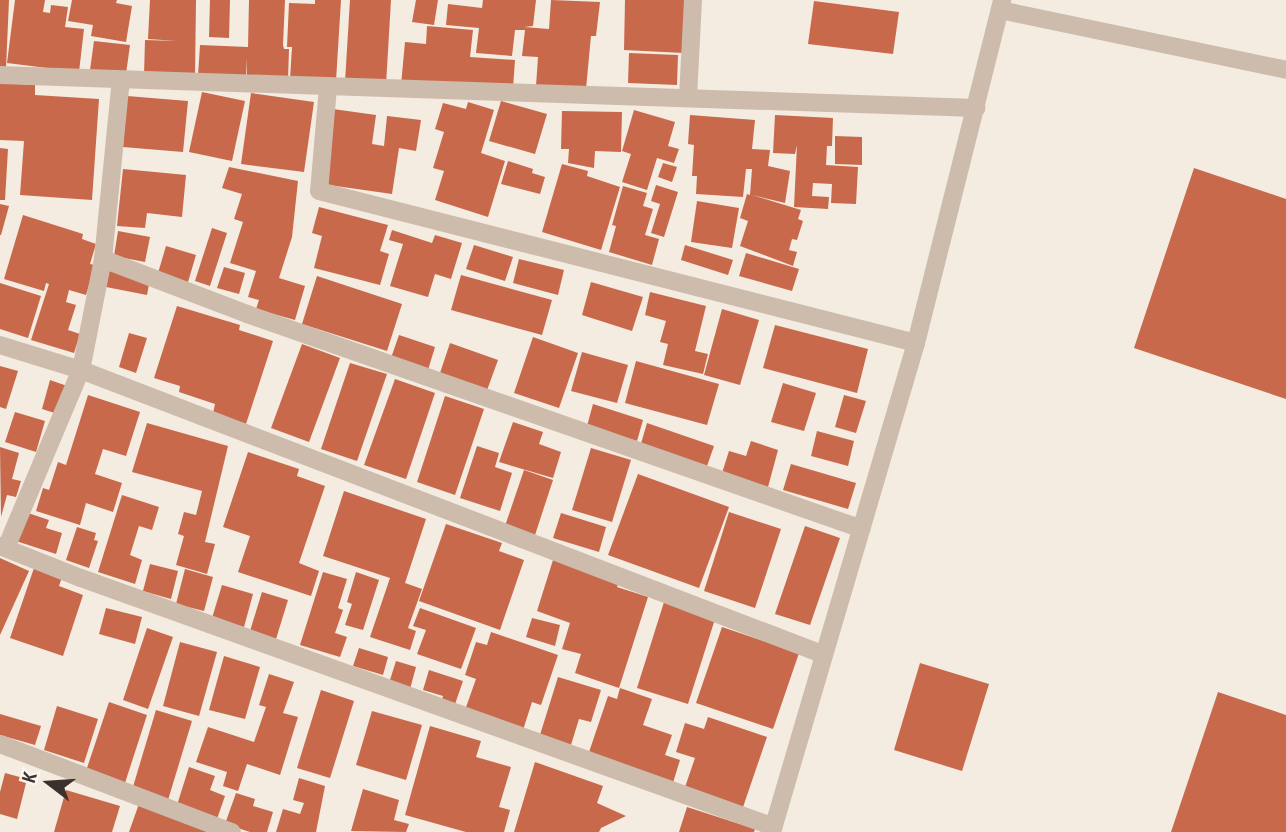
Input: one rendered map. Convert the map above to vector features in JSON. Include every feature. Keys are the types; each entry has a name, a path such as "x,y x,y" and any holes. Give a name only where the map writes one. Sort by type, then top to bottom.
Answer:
{"street":[{"path":"688,98 694,0"},
{"path":"121,80 103,259 81,370 3,547 94,583 773,830 822,654 862,529 916,343 1001,5 1286,70"},
{"path":"0,75 976,108"},
{"path":"328,87 319,191 916,343"},
{"path":"103,259 247,314 862,529"},
{"path":"0,345 81,370 822,654"},
{"path":"0,744 232,832"}],"building":[{"path":"0,0 9,0 6,68 0,68"},
{"path":"15,0 45,0 43,12 50,13 51,5 68,7 65,27 84,29 79,72 7,63"},
{"path":"72,0 117,0 116,3 132,6 126,42 91,36 93,25 68,21"},
{"path":"150,0 196,0 195,77 144,75 145,40 177,41 148,39"},
{"path":"210,0 230,0 229,38 209,37"},
{"path":"249,0 285,0 283,45 284,49 289,49 288,80 247,79 247,58 246,78 198,76 200,45 248,47"},
{"path":"315,0 341,0 336,81 290,79 292,47 287,47 289,3 315,4"},
{"path":"350,0 391,0 386,85 345,82"},
{"path":"416,0 438,0 434,25 412,22"},
{"path":"483,0 536,0 533,26 524,27 549,29 551,0 600,2 596,36 591,36 586,89 536,86 538,57 522,56 525,30 515,30 512,56 476,53 479,28 446,25 448,4 482,8"},
{"path":"625,0 686,0 684,53 624,50"},
{"path":"814,1 899,12 893,54 808,44"},
{"path":"427,26 473,30 470,57 515,60 513,88 401,85 405,42 426,44"},
{"path":"94,41 130,45 126,74 90,70"},
{"path":"629,53 678,55 677,85 628,83"},
{"path":"0,83 35,85 35,95 99,99 92,200 20,195 24,141 0,140"},
{"path":"202,92 245,101 232,161 189,152"},
{"path":"251,93 314,102 304,172 241,164"},
{"path":"127,96 188,101 183,152 123,147"},
{"path":"501,101 547,114 535,154 489,141"},
{"path":"468,102 494,110 481,153 505,161 488,217 435,200 444,171 433,168 444,132 435,129 443,103 466,109"},
{"path":"333,109 376,115 372,144 384,146 387,116 421,120 416,151 399,148 392,194 322,184"},
{"path":"634,110 675,122 668,146 679,149 674,163 657,158 647,190 622,182 631,154 622,151"},
{"path":"562,111 622,112 621,152 595,151 594,168 568,163 569,149 561,149"},
{"path":"690,115 755,120 752,149 770,150 768,166 790,171 785,203 752,195 801,210 798,219 803,221 797,240 792,239 789,250 797,252 793,266 740,246 748,221 740,218 747,194 750,195 752,169 746,169 743,197 696,194 697,176 692,176 694,145 688,144"},
{"path":"775,115 833,118 832,146 827,146 826,165 858,167 856,204 831,203 832,184 813,183 812,196 829,197 828,209 794,207 797,145 795,154 773,153"},
{"path":"835,136 862,137 862,165 835,164"},
{"path":"0,148 8,149 5,200 0,200"},
{"path":"508,161 533,169 532,173 545,177 540,194 501,184"},
{"path":"663,163 677,167 672,182 658,177"},
{"path":"562,164 588,171 587,176 620,187 601,250 542,232"},
{"path":"229,167 298,181 292,237 279,278 305,286 295,320 256,309 259,300 248,297 256,271 230,263 243,222 234,219 242,194 222,188"},
{"path":"1194,168 1286,199 1286,399 1134,348"},
{"path":"123,169 186,175 182,217 147,213 145,228 117,226"},
{"path":"656,185 678,192 664,237 651,233 660,204 651,201"},
{"path":"623,186 647,193 643,206 653,209 645,235 659,239 652,265 609,252 616,226 612,225"},
{"path":"697,201 739,208 732,248 691,242"},
{"path":"0,204 9,206 1,235 0,235"},
{"path":"319,207 388,225 380,251 389,254 380,285 314,268 322,236 312,233"},
{"path":"23,215 83,234 82,239 96,244 90,264 95,265 86,295 69,290 66,302 76,305 68,330 80,334 74,353 31,340 49,284 46,283 44,291 4,279"},
{"path":"212,228 227,233 210,286 195,281"},
{"path":"392,230 432,243 435,235 462,243 451,279 435,274 428,297 390,286 403,244 389,240"},
{"path":"118,231 150,237 145,262 114,256"},
{"path":"474,245 513,257 505,281 466,269"},
{"path":"685,245 733,260 728,275 681,260"},
{"path":"166,246 196,255 188,282 158,273"},
{"path":"746,253 799,269 792,291 739,276"},
{"path":"519,259 564,270 558,295 513,283"},
{"path":"224,267 245,273 239,294 217,288"},
{"path":"109,271 150,279 147,295 106,287"},
{"path":"461,275 552,300 542,335 451,310"},
{"path":"317,276 402,304 387,351 302,324"},
{"path":"591,282 643,297 632,331 582,315"},
{"path":"0,283 41,296 28,338 0,329"},
{"path":"650,292 706,306 695,351 708,354 703,374 663,365 668,344 660,342 666,321 645,315"},
{"path":"177,306 240,325 239,330 273,341 246,424 213,413 215,404 179,392 180,386 154,378"},
{"path":"722,309 759,320 740,385 704,375"},
{"path":"775,325 868,349 857,393 763,368"},
{"path":"129,333 147,338 136,373 119,367"},
{"path":"399,335 435,347 428,370 391,358"},
{"path":"533,337 578,353 559,408 514,393"},
{"path":"450,343 498,360 486,393 439,376"},
{"path":"302,344 340,358 309,442 271,428"},
{"path":"582,352 628,365 617,403 571,391"},
{"path":"636,361 719,384 707,425 625,403"},
{"path":"350,363 387,374 357,461 321,449"},
{"path":"0,366 18,371 6,409 0,407"},
{"path":"395,379 435,393 406,479 364,465"},
{"path":"50,380 70,387 61,415 42,409"},
{"path":"783,383 816,393 804,431 771,422"},
{"path":"88,395 140,412 126,456 103,449 95,474 122,483 113,512 86,503 80,525 36,511 43,488 49,490 58,462 66,465"},
{"path":"844,395 866,401 856,433 835,427"},
{"path":"445,396 484,409 455,495 417,482"},
{"path":"593,404 643,420 637,441 587,426"},
{"path":"15,412 45,421 36,452 5,442"},
{"path":"513,422 543,432 539,444 561,452 553,478 499,462"},
{"path":"147,423 228,446 205,542 215,544 207,574 176,565 184,536 178,534 184,512 196,515 202,491 132,472"},
{"path":"647,423 714,446 706,469 640,447"},
{"path":"817,431 854,441 848,466 811,456"},
{"path":"751,441 778,450 768,487 722,473 729,451 746,456"},
{"path":"477,446 499,453 495,467 512,473 500,511 460,498"},
{"path":"0,447 19,453 12,479 21,481 16,497 7,495 1,517"},
{"path":"591,448 631,460 612,522 572,510"},
{"path":"248,452 299,469 297,476 325,486 299,563 319,571 311,596 238,572 250,536 223,527"},
{"path":"791,464 856,483 848,509 783,490"},
{"path":"524,470 553,480 535,535 505,526"},
{"path":"638,474 729,507 699,588 608,555"},
{"path":"344,491 426,519 405,583 422,589 408,628 416,631 410,650 370,637 390,578 323,556"},
{"path":"122,495 159,507 152,530 139,526 130,555 142,560 135,584 98,572"},
{"path":"25,512 49,520 46,528 62,533 56,554 16,541"},
{"path":"729,512 781,529 755,608 704,591"},
{"path":"561,513 606,527 599,552 553,538"},
{"path":"446,524 502,543 499,551 524,560 500,630 419,601"},
{"path":"805,526 840,538 810,625 775,614"},
{"path":"77,527 96,533 94,540 98,541 89,568 66,560"},
{"path":"0,558 29,571 0,635"},
{"path":"553,560 619,581 617,587 648,597 619,688 575,673 581,654 562,649 570,623 537,611"},
{"path":"150,564 178,571 171,599 143,591"},
{"path":"34,568 62,577 59,586 83,595 63,656 10,638"},
{"path":"185,569 213,577 204,611 176,604"},
{"path":"323,572 347,579 338,608 343,610 335,633 347,637 340,657 300,645"},
{"path":"356,572 379,580 363,630 345,625 352,604 347,602"},
{"path":"222,585 253,594 244,627 212,618"},
{"path":"262,592 288,600 276,639 250,631"},
{"path":"664,602 715,619 688,704 637,688"},
{"path":"106,608 142,617 135,644 99,634"},
{"path":"420,608 476,628 461,669 417,654 426,630 413,626"},
{"path":"532,618 560,625 555,646 526,637"},
{"path":"722,627 799,653 773,729 696,703"},
{"path":"147,628 173,637 148,709 123,700"},
{"path":"491,632 558,655 541,705 532,702 523,730 465,710 476,679 465,675 476,642 487,645"},
{"path":"180,642 217,652 199,716 163,706"},
{"path":"359,648 388,657 383,675 353,666"},
{"path":"224,656 260,667 245,719 209,710"},
{"path":"396,661 416,667 410,689 389,683"},
{"path":"920,663 989,684 962,771 894,750"},
{"path":"429,670 463,681 454,707 441,703 443,696 423,690"},
{"path":"269,674 294,682 283,713 298,717 280,775 247,764 238,791 223,786 227,772 196,762 208,727 254,742 266,707 259,705"},
{"path":"558,677 601,690 591,722 579,719 570,748 539,738"},
{"path":"620,688 652,699 643,725 672,735 665,755 680,760 672,786 587,758 608,696 617,699"},
{"path":"321,690 354,701 330,778 297,768"},
{"path":"1218,692 1286,715 1286,832 1171,832"},
{"path":"109,702 147,715 124,786 85,774"},
{"path":"57,706 98,719 84,763 44,750"},
{"path":"156,710 192,721 168,800 132,790"},
{"path":"372,711 422,725 406,780 356,765"},
{"path":"0,714 41,726 35,745 0,735"},
{"path":"708,717 767,737 742,810 684,790 695,758 676,752 685,723 704,729"},
{"path":"430,726 481,741 476,757 511,767 499,807 510,810 504,832 466,832 405,815"},
{"path":"535,762 603,786 597,803 626,816 601,828 599,832 514,832"},
{"path":"189,767 215,776 210,790 225,796 217,819 177,805"},
{"path":"5,773 27,779 17,819 0,814 0,792"},
{"path":"299,778 325,786 316,832 276,832 283,809 300,814 304,803 293,800"},
{"path":"363,789 399,800 394,820 409,824 406,832 351,831"},
{"path":"66,790 120,806 112,832 54,832"},
{"path":"236,793 255,799 253,806 273,812 267,832 250,832 225,824"},
{"path":"140,801 210,832 129,832"},
{"path":"687,807 755,829 754,832 679,832"}]}
